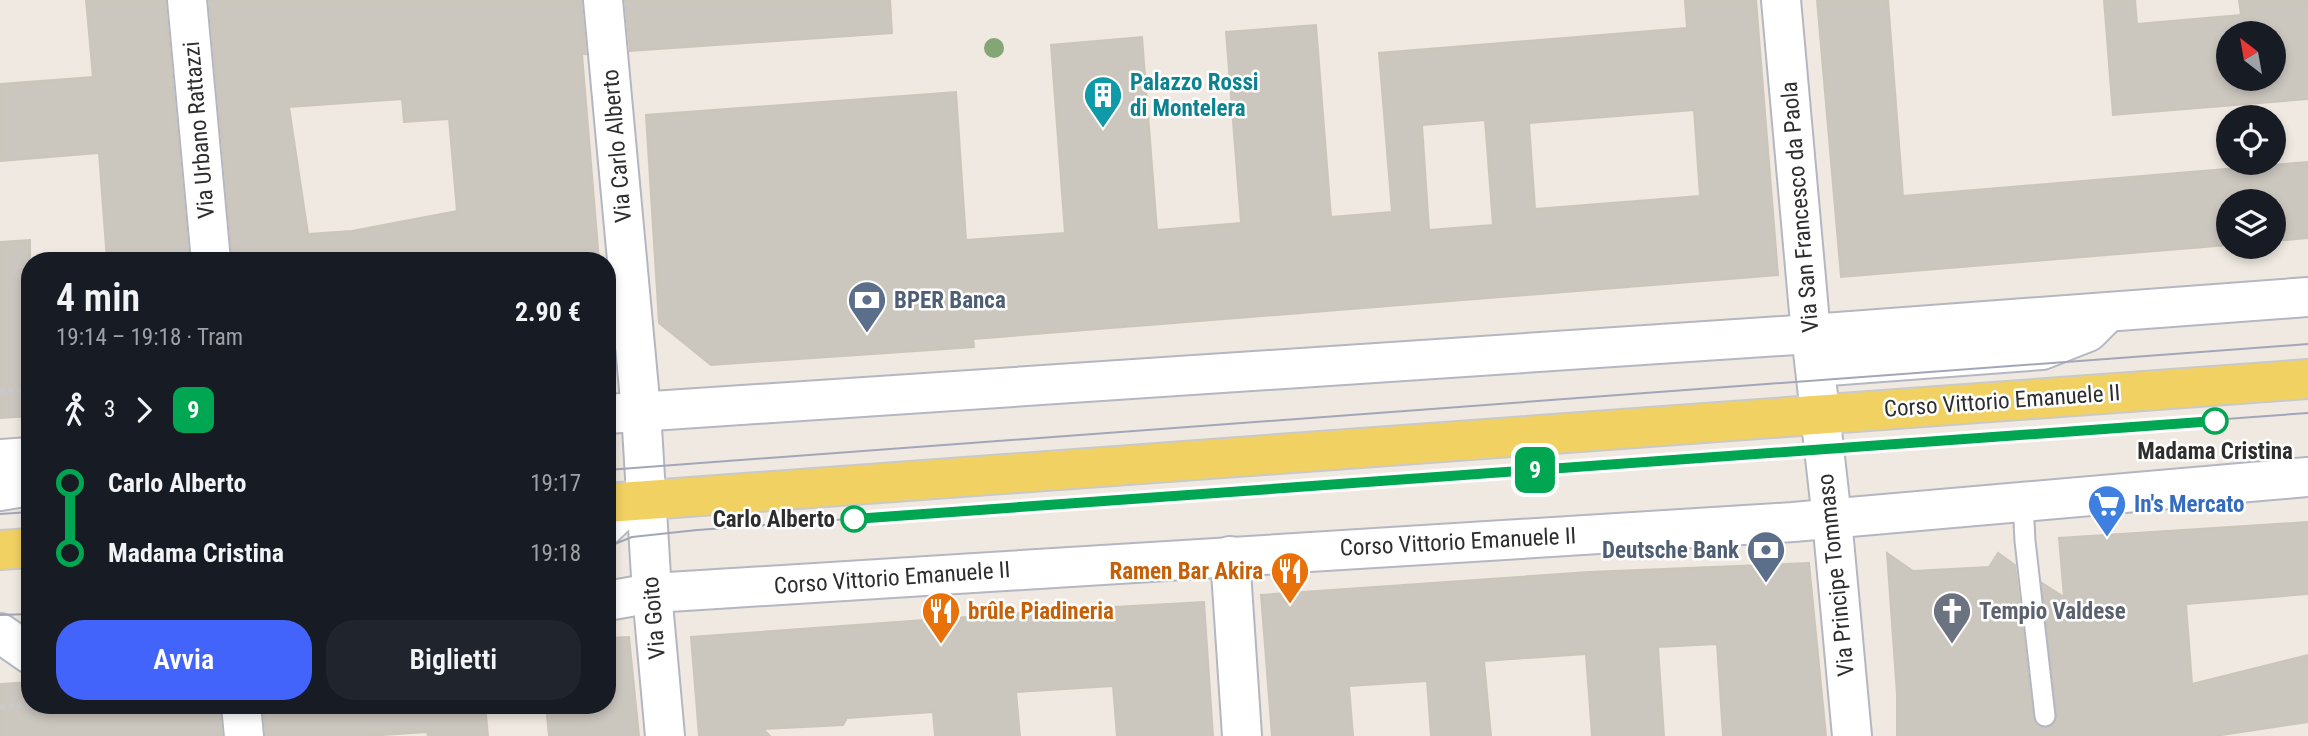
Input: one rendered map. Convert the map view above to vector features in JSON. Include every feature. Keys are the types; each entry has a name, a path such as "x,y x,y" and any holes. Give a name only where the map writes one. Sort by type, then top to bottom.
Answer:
{"main road":[{"name":"Corso Vittorio Emanuele II","path":"616,503 2308,379"},
{"path":"0,550 21,549"}],"street":[{"name":"Via Urbano Rattazzi","path":"187,0 210,252"},
{"name":"Via Carlo Alberto","path":"603,0 616,252"},
{"name":"Via San Francesco da Paola","path":"1782,0 1819,414"},
{"name":"Via Carlo Alberto","path":"616,256 624,413 645,501"},
{"path":"624,413 1813,351 2108,312 2308,297"},
{"name":"Via Principe Tommaso","path":"1819,414 1832,519 1852,736"},
{"path":"0,459 21,458"},
{"name":"Corso Vittorio Emanuele II","path":"616,599 652,593 1832,519 2308,477"},
{"path":"0,491 21,488"},
{"name":"Via Goito","path":"645,501 665,736"},
{"path":"1230,556 1242,736"},
{"path":"0,633 21,648"},
{"path":"0,657 21,655"},
{"path":"242,714 244,736"}],"lane":[{"path":"616,528 645,501"},
{"path":"2023,502 2045,716"}],"path":[{"path":"0,391 21,390"},
{"path":"0,707 21,706"}],"building":[{"path":"86,0 165,0 188,252 106,252 99,153 0,161 0,84 93,77"},
{"path":"209,0 581,0 586,54 582,54 598,252 232,252","holes":["402,99 404,122 449,119 457,211 352,231 308,234 289,107"]},
{"path":"625,0 890,0 892,33 630,51"},
{"path":"1685,0 1756,0 1778,275 973,339 974,347 711,365 659,323 646,115 956,92 966,240 1065,233 1051,45 1142,37 1157,230 1241,223 1226,32 1316,25 1331,217 1392,212 1379,53 1687,28","holes":["1694,110 1700,196 1535,209 1529,123","1485,120 1493,225 1429,230 1422,125"]},
{"path":"1817,0 1888,0 1903,196 2216,170 2216,175 2286,175 2286,164 2308,162 2308,238 2286,240 2286,189 2216,189 2216,246 1841,277"},
{"path":"2104,0 2135,0 2137,24 2241,15 2239,0 2308,0 2308,99 2113,115"},
{"path":"30,240 30,252 21,252 21,417 0,418 0,242"},
{"path":"2308,522 2308,594 2186,604 2192,684 2308,655 2308,722 2215,736 1897,736 1897,694 1887,553 1913,571 1989,567 1998,553 2015,565 2033,717 2036,724 2046,728 2053,725 2057,715 2042,583 2064,597 2059,538"},
{"path":"1809,563 1826,736 1723,736 1717,644 1658,647 1664,736 1592,736 1586,654 1484,661 1491,736 1431,736 1427,681 1349,686 1353,736 1272,736 1261,595 1589,572"},
{"path":"1204,602 1213,736 1117,736 1113,686 1016,692 1020,736 935,736 933,712 847,718 843,725 763,729 770,736 699,736 691,637"},
{"path":"629,637 639,736 549,736 547,714 616,714 616,638"},
{"path":"21,683 21,714 220,714 222,736 0,736 0,684"},
{"path":"264,714 486,714 488,736 428,736 427,732 368,736 266,736"}],"tram line":[{"path":"616,469 2308,344"},
{"path":"616,543 632,537 697,530 2308,413"},
{"name":"9","path":"854,519 2215,421"},
{"path":"0,514 21,513"},
{"path":"0,615 21,614"}],"place":[{"name":"Palazzo Rossi di Montelera","path":"1103,129"},
{"name":"BPER Banca","path":"867,334"},
{"name":"Madama Cristina","path":"2215,421"},
{"name":"Carlo Alberto","path":"854,519"},
{"name":"In's Mercato","path":"2107,538"},
{"name":"Deutsche Bank","path":"1766,584"},
{"name":"Ramen Bar Akira","path":"1290,605"},
{"name":"brûle Piadineria","path":"941,645"},
{"name":"Tempio Valdese","path":"1952,645"}]}
